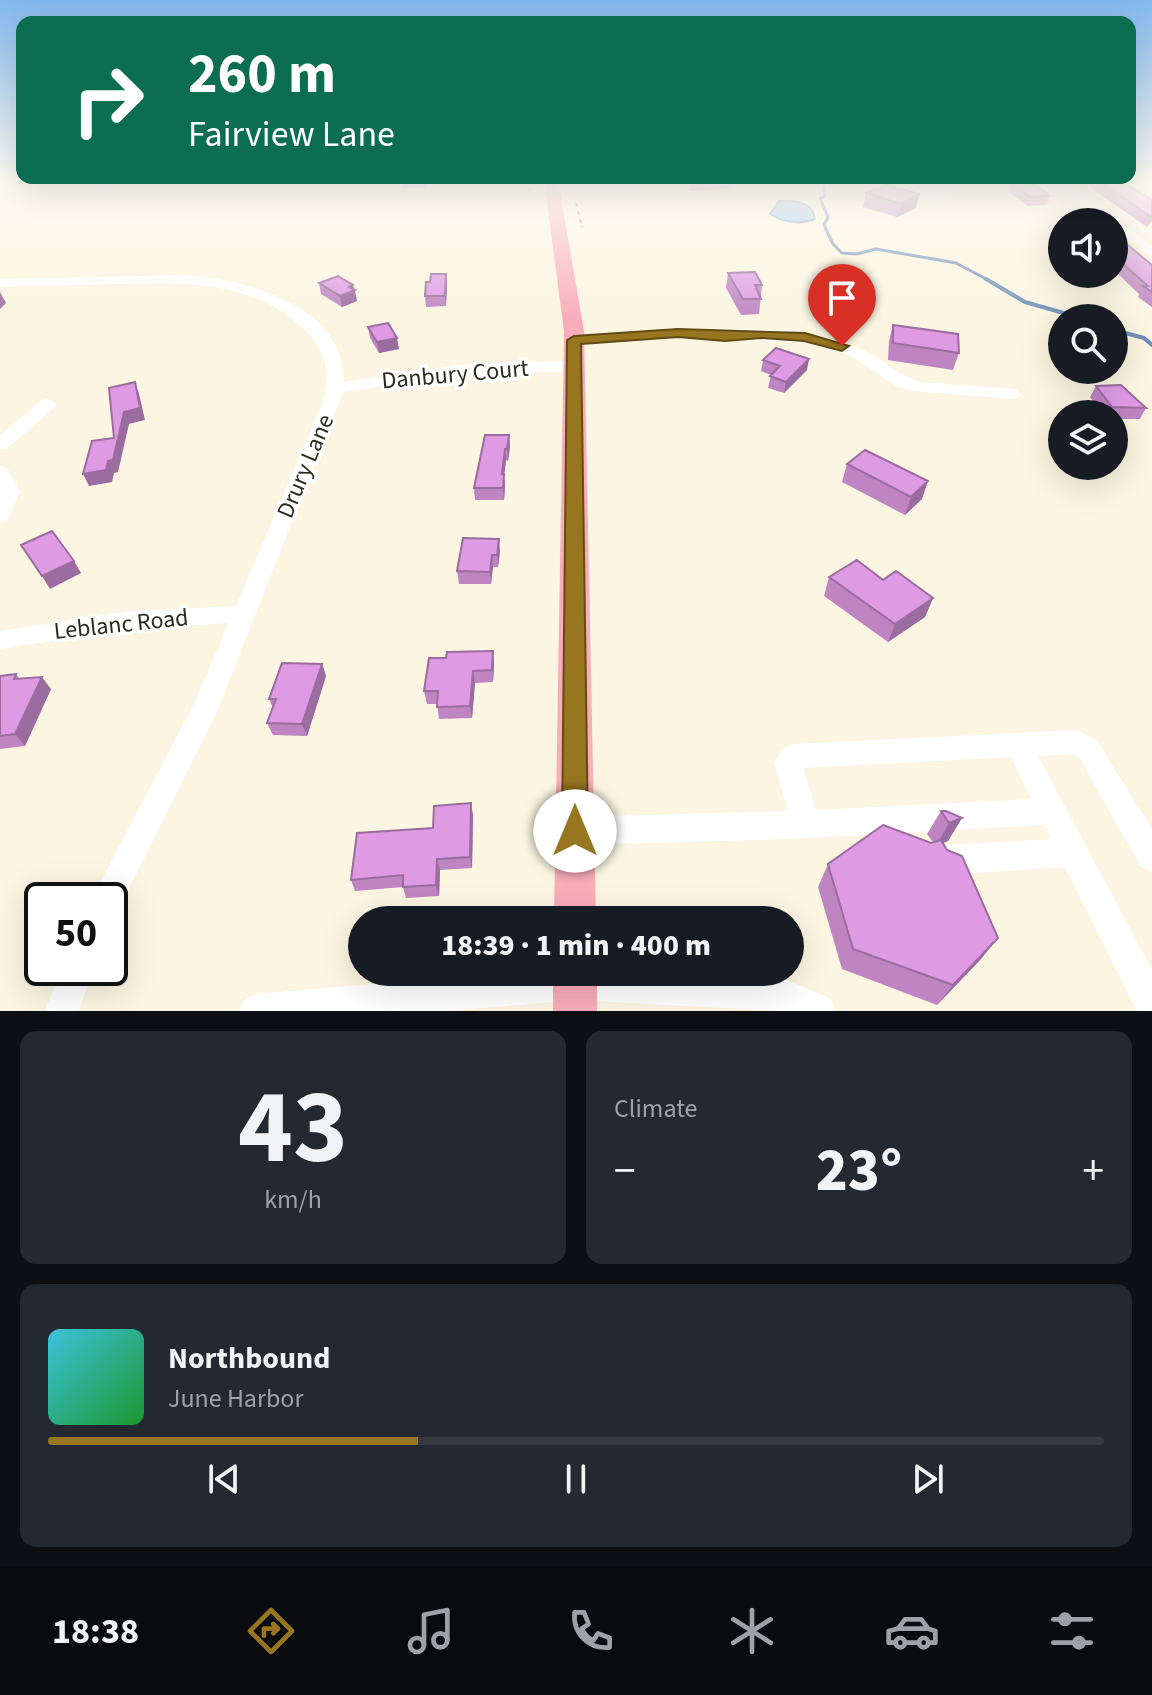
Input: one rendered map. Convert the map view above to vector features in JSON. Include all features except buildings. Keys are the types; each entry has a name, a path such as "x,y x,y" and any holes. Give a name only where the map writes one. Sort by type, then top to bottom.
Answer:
{"main road":[{"path":"551,227 575,353 575,906"}],"street":[{"path":"1128,235 1152,252"},
{"name":"Drury Lane","path":"0,283 188,280 249,289 272,298 322,336 337,364 336,388 205,709 116,882"},
{"name":"Danbury Court","path":"336,388 575,353 678,333 805,337 857,353 902,382 919,387 1014,394"},
{"path":"0,445 48,404"},
{"path":"0,472 10,491 0,516"},
{"name":"Leblanc Road","path":"0,640 130,620 243,614"},
{"path":"806,823 788,762 794,756 1077,742 1088,749 1152,857"},
{"path":"1019,745 1152,1004"},
{"path":"575,831 1052,811"},
{"path":"872,820 932,854 1072,852"},
{"path":"62,1011 71,986"},
{"path":"257,1011 575,989 778,993 819,1011"}],"waterway":[{"path":"825,227 833,244 842,253 857,254 876,249 956,263 990,281"},
{"path":"986,279 1025,302 1048,309"},
{"path":"1128,334 1144,338 1152,345"}],"route":[{"path":"575,831 577,572 574,340 678,333 725,337 761,334 805,337 842,346"}]}
